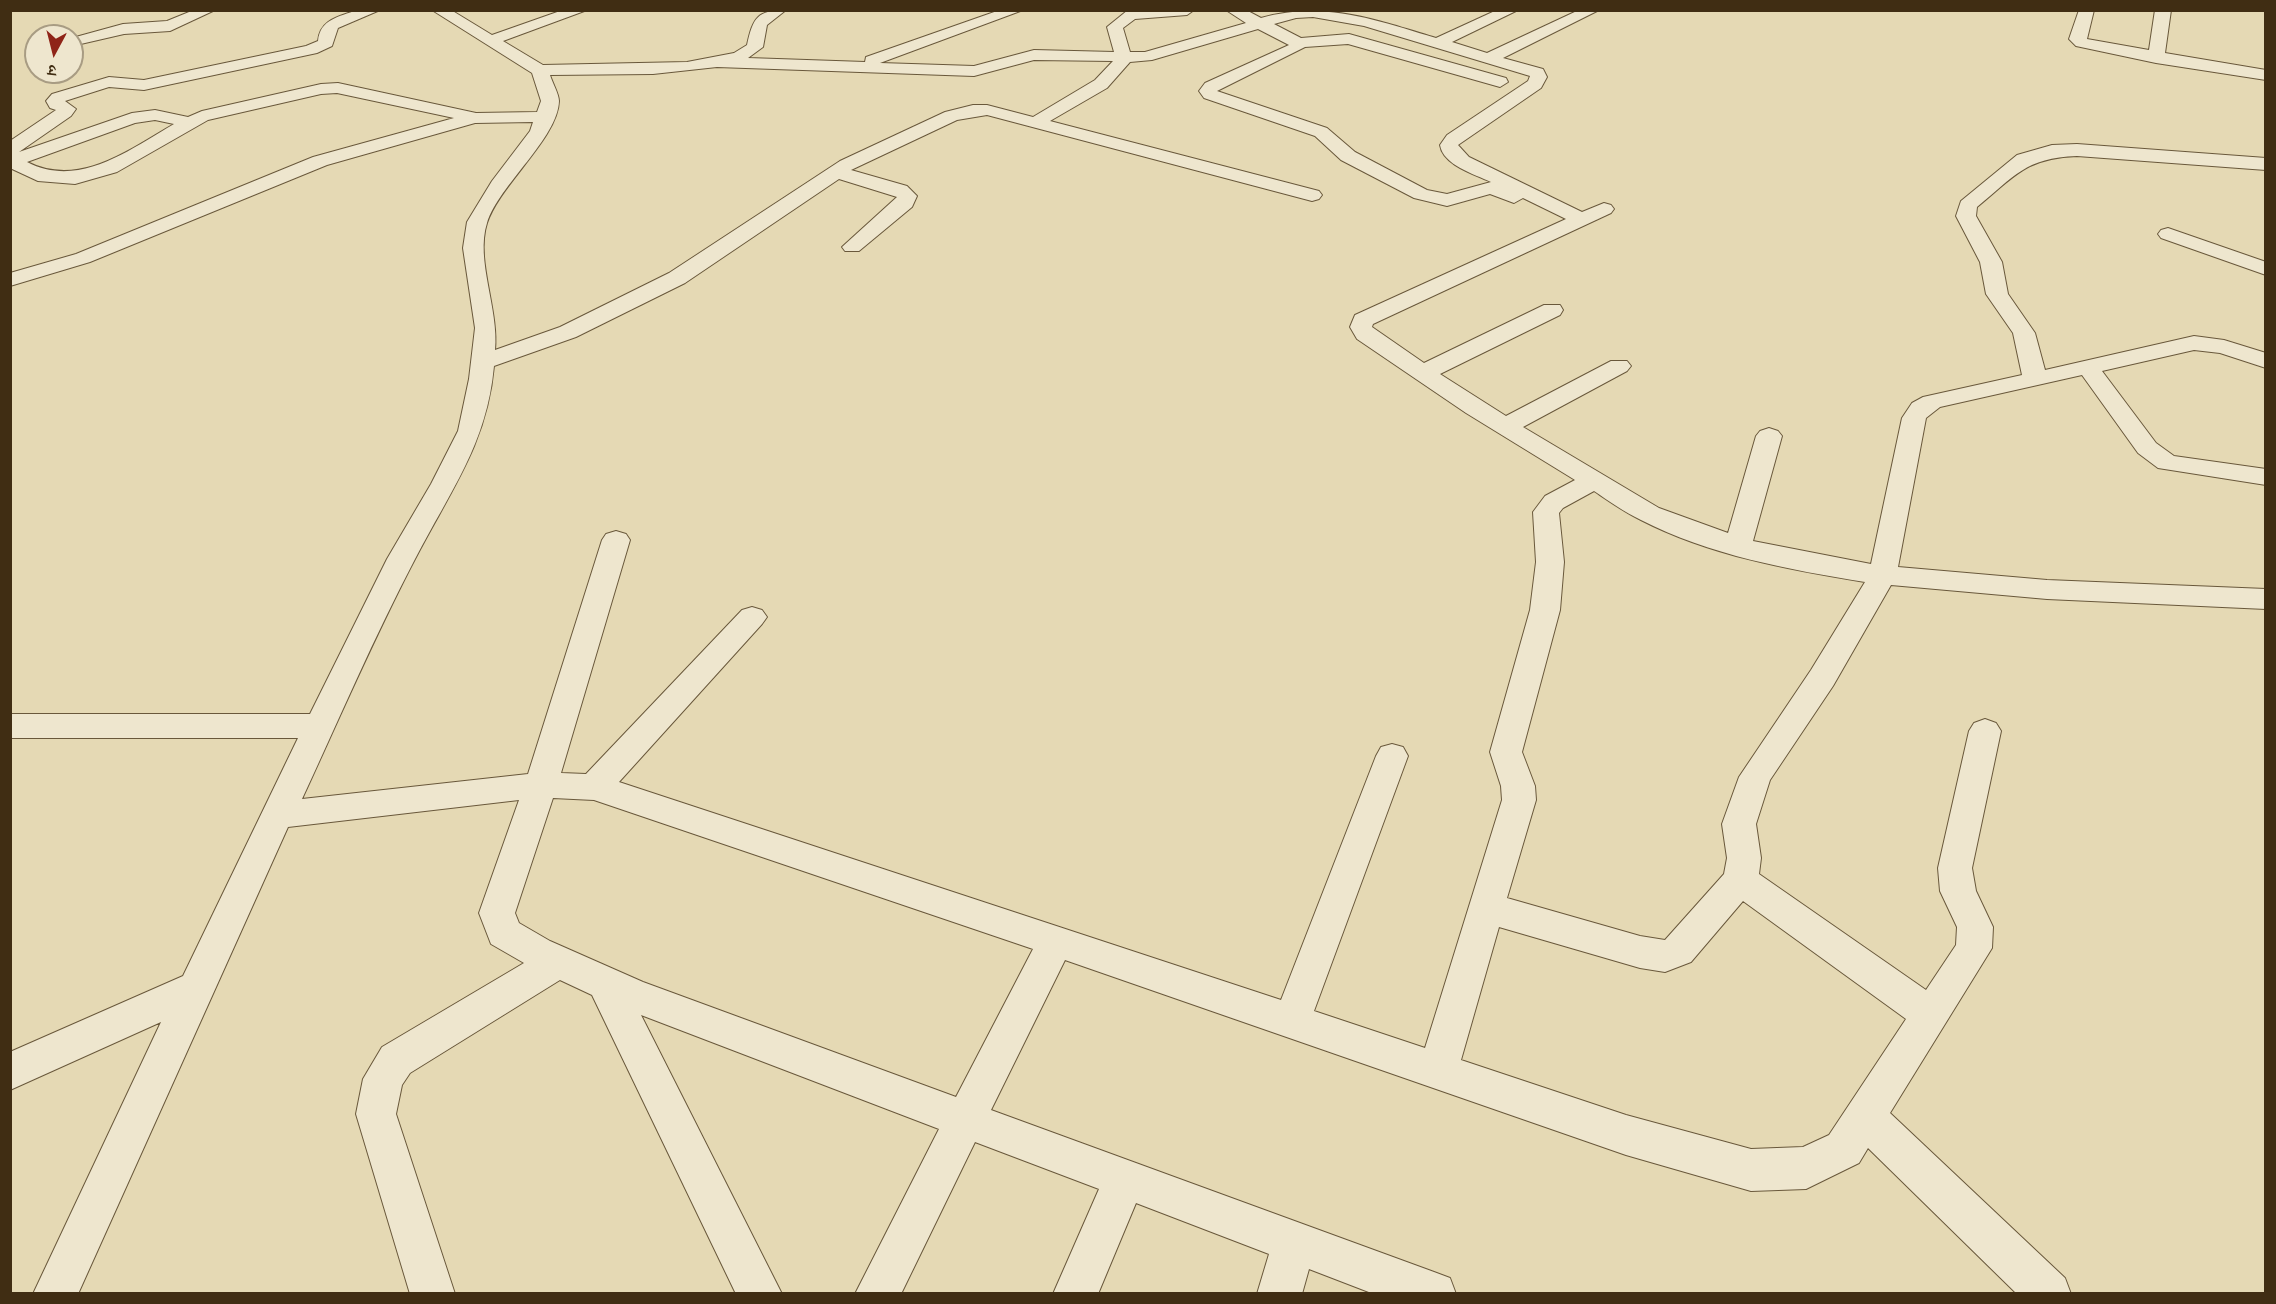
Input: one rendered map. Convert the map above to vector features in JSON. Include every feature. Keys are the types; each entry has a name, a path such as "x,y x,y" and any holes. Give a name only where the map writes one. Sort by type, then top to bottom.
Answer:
{"street":[{"path":"84,40 123,29 170,26 208,10"},
{"path":"11,157 67,110 56,104 55,101 58,98 96,85 144,85 311,50 326,43 327,30 332,26 373,10"},
{"path":"439,10 540,70 652,69 712,62 857,65 974,71 1034,55 1124,59 1168,52 1305,12 1367,22 1537,73 1539,77 1535,84 1453,139 1450,151 1462,161 1585,217"},
{"path":"491,40 580,10"},
{"path":"712,62 751,51 755,47 760,23 779,10"},
{"path":"857,65 1016,10"},
{"path":"1124,59 1114,32 1115,27 1135,13 1187,10"},
{"path":"1233,10 1298,44 1349,39 1526,90"},
{"path":"1439,42 1511,10"},
{"path":"1489,58 1592,10"},
{"path":"2088,10 2077,39 2082,43 2156,58 2265,75"},
{"path":"2156,58 2163,10"},
{"path":"1367,22 1390,11"},
{"path":"1298,44 1297,47 1212,87 1208,91 1210,94 1315,129 1348,156 1421,194 1447,200 1491,188 1585,217"},
{"path":"1036,123 1101,84 1124,59"},
{"path":"55,1293 277,815 401,559 444,484 470,431 486,328 473,248 477,222 499,185 539,132 549,101 540,70"},
{"path":"11,157 38,175 75,178 110,168 188,122 217,112 338,87 361,95 399,100 476,118 545,117"},
{"path":"482,362 568,332 677,278 836,172 951,116 973,110 987,110 1312,195"},
{"path":"11,157 146,115 188,122"},
{"path":"10,280 83,258 320,160 476,118"},
{"path":"2035,378 2024,333 2019,322 1997,294 1991,262 1966,216 1968,204 2024,159 2052,151 2077,150 2265,164"},
{"path":"836,172 900,190 907,196 905,203 852,247"},
{"path":"1585,217 1363,320 1361,327 1365,334 1423,373 1594,480 1667,521 1738,545 1821,567 1882,577 2102,593 2265,599"},
{"path":"2168,234 2265,269"},
{"path":"1423,373 1552,310"},
{"path":"1488,908 1640,952 1665,956 1678,951 1740,880 1744,858 1739,824 1755,777 1822,678 1882,577 1914,418 1921,408 1932,402 2194,343 2224,347 2265,361"},
{"path":"1506,426 1619,366"},
{"path":"2087,366 2147,448 2167,463 2265,477"},
{"path":"1738,545 1770,436"},
{"path":"1438,1071 1519,800 1518,786 1506,752 1545,610 1550,562 1546,512 1554,502 1594,480"},
{"path":"615,540 540,785 497,913 504,933 558,962 605,982 1434,1293"},
{"path":"594,787 752,617"},
{"path":"10,726 321,726"},
{"path":"277,815 540,785 594,787 1056,940 1626,1135 1751,1170 1806,1168 1844,1149 1974,948 1976,927 1958,891 1955,868 1985,731"},
{"path":"1292,1020 1392,756"},
{"path":"1740,880 1931,1015"},
{"path":"877,1293 968,1119 1056,940"},
{"path":"433,1293 376,1114 383,1079 396,1060 558,962"},
{"path":"605,982 760,1293"},
{"path":"10,1072 198,987"},
{"path":"1865,1117 2049,1293"},
{"path":"1075,1293 1126,1178"},
{"path":"1279,1293 1295,1241"}]}
